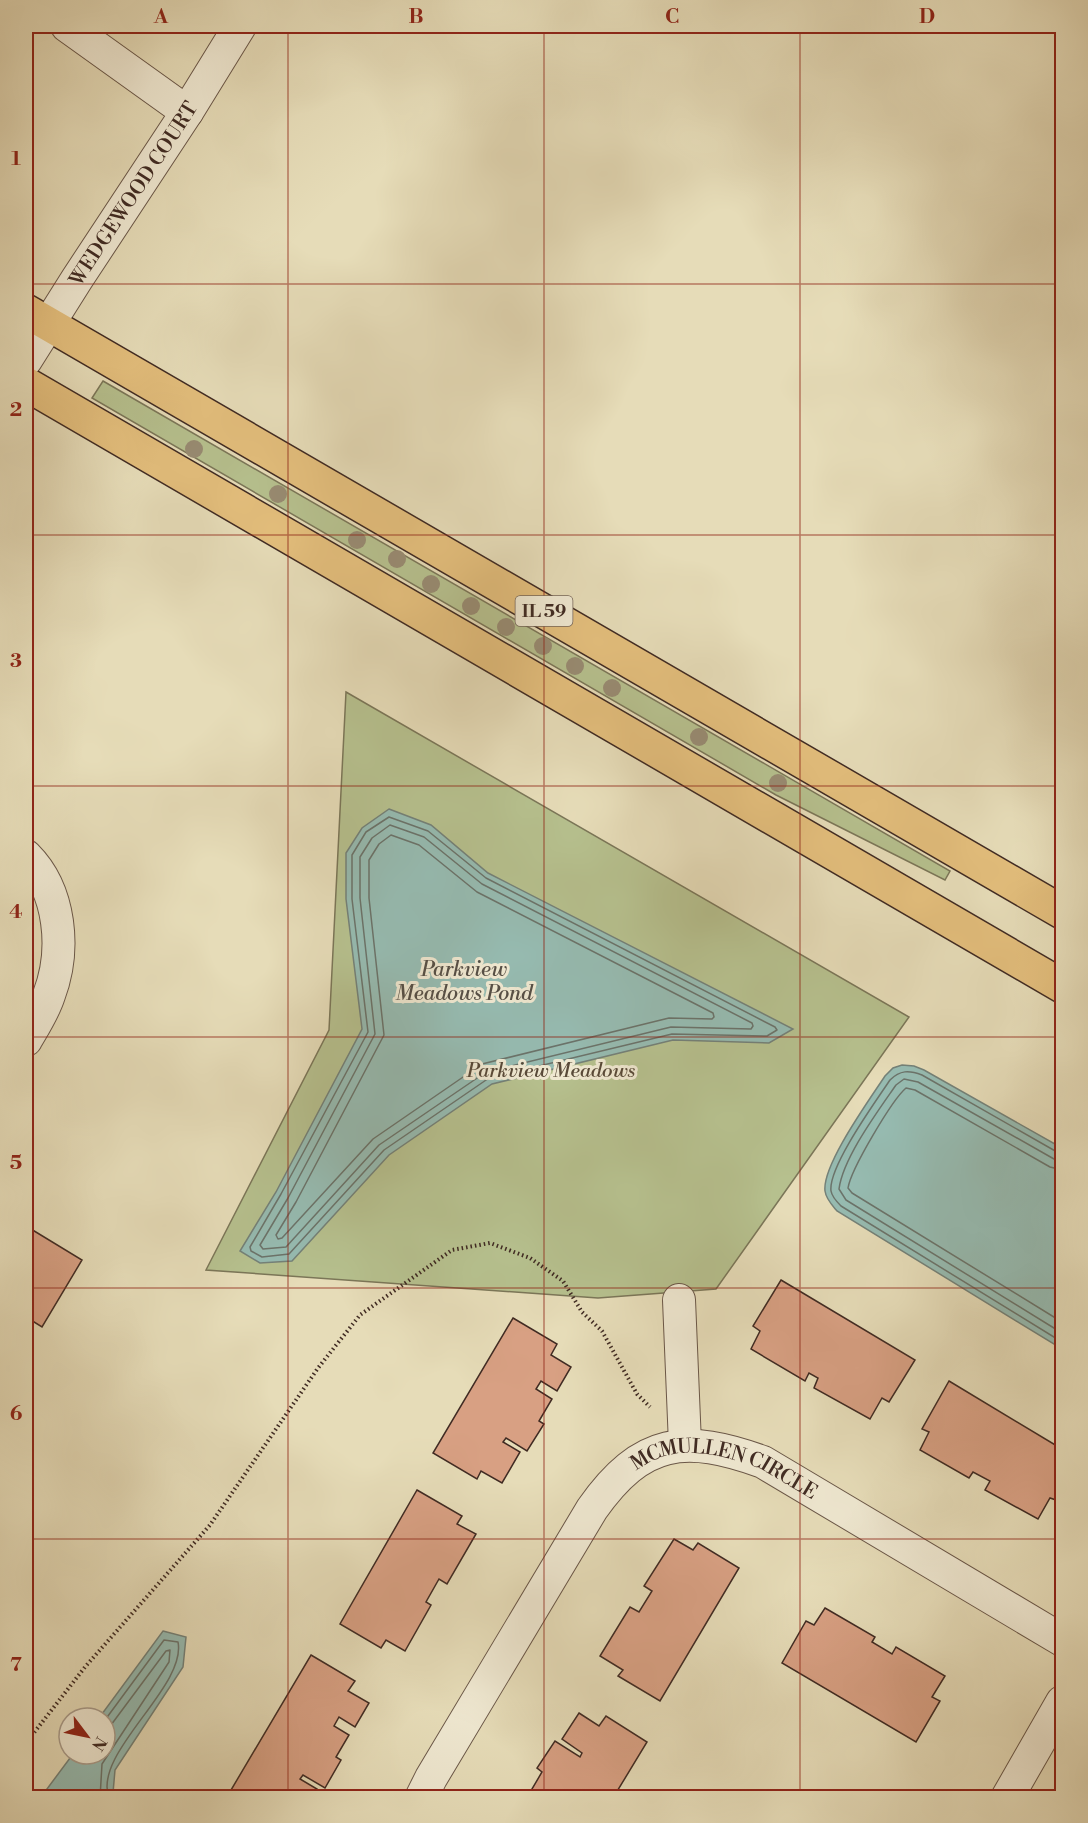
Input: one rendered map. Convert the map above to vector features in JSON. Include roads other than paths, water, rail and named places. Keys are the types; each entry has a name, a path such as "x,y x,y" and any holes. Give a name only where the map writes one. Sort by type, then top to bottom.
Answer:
{"main road":[{"name":"IL 59","path":"37,318 1062,912"},
{"path":"26,384 1062,986"}],"street":[{"path":"67,26 187,112"},
{"name":"WEDGEWOOD COURT","path":"26,360 37,318 77,279 187,112 240,26"},
{"path":"26,855 44,880 56,911 59,936 55,976 49,996 26,1040"},
{"path":"679,1300 685,1444"},
{"name":"MCMULLEN CIRCLE","path":"421,1797 603,1493 626,1468 662,1450 685,1444 732,1451 763,1462 1062,1640"},
{"path":"1007,1797 1062,1702"}],"water":[{"name":"Parkview Meadows Pond","path":"389,809 431,825 488,873 793,1029 769,1043 673,1040 492,1084 389,1155 292,1261 260,1263 240,1251 276,1192 362,1029 346,899 346,853 362,828"},
{"path":"902,1065 924,1070 1062,1148 1062,1349 837,1211 828,1199 825,1191 826,1180 839,1149 885,1076 893,1068"},
{"path":"163,1631 186,1637 183,1667 115,1770 113,1793 117,1797 41,1797 64,1766 117,1766 117,1706 108,1706"}],"park label":[{"name":"Parkview Meadows","path":"551,1070"}]}
